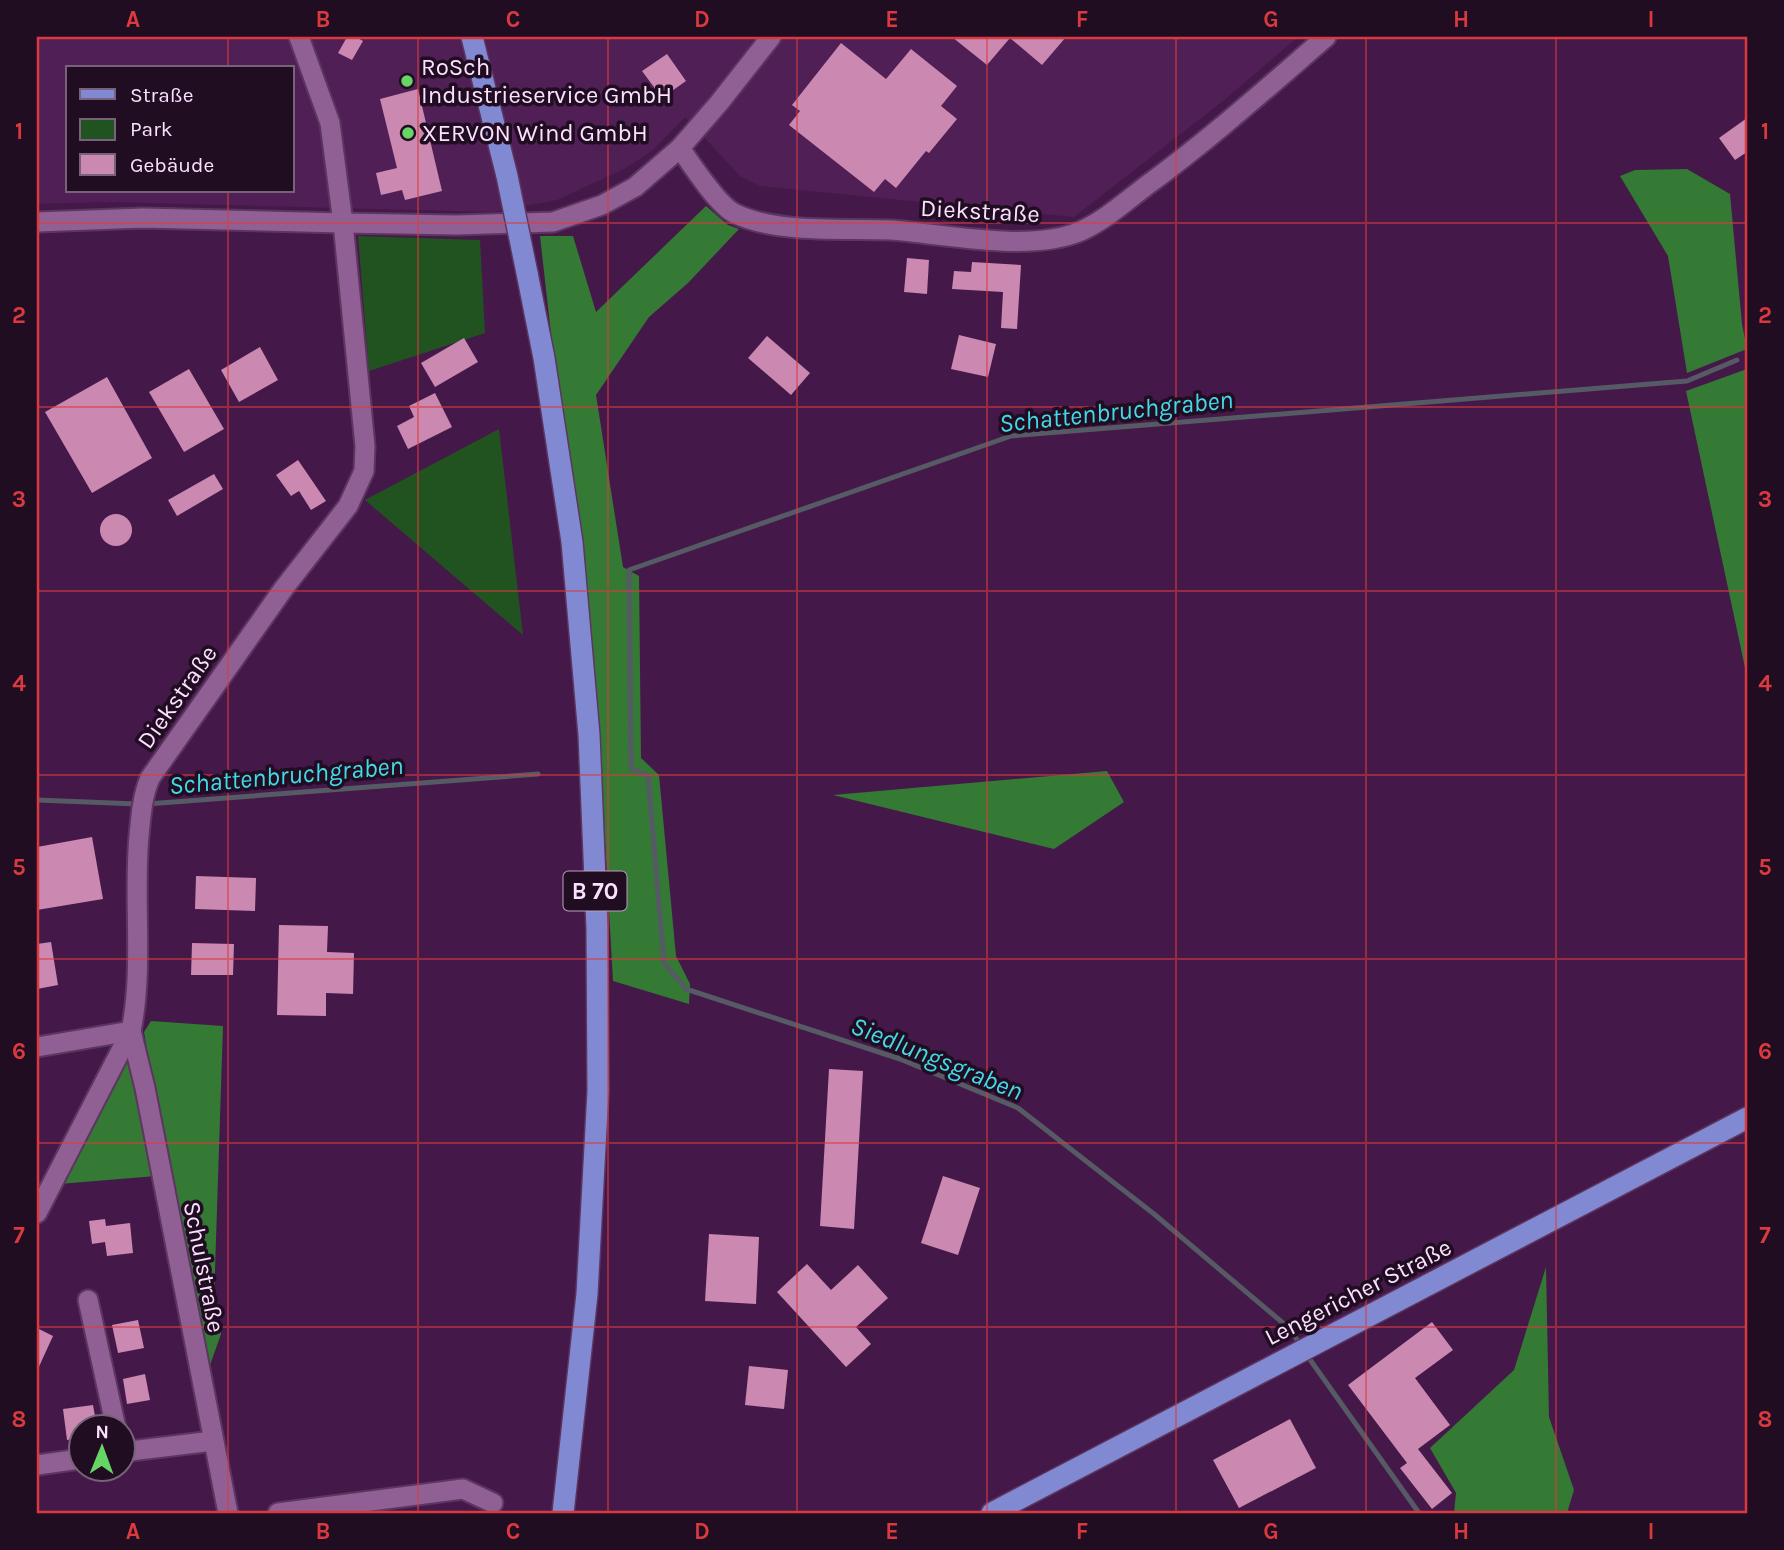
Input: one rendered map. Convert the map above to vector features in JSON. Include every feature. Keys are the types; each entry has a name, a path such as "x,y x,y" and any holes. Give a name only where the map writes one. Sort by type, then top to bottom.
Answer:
{"main road":[{"name":"B 70","path":"472,37 507,176 544,358 572,542 589,735 597,928 598,1091 587,1294 563,1513"},
{"name":"Lengericher Straße","path":"992,1513 1747,1118"}],"street":[{"name":"Diekstraße","path":"37,1213 131,1031 137,1004 139,975 136,884 143,803 150,778 284,588 348,506 364,471 365,446 330,122 299,37"},
{"path":"37,222 143,218 457,225 553,222 603,205 635,187 680,148 771,37"},
{"name":"Diekstraße","path":"680,148 731,212 760,223 892,230 1001,241 1048,239 1078,232 1108,215 1175,165 1326,37"},
{"path":"37,1047 131,1031"},
{"name":"Schulstraße","path":"131,1031 145,1088 228,1513"},
{"path":"88,1300 113,1414"},
{"path":"136,1450 213,1441"},
{"path":"37,1465 66,1461"},
{"path":"278,1513 464,1489 493,1503"}],"shaded area":[{"path":"37,37 1298,37 1223,101 1074,217 760,186 741,177 685,117 652,151 626,168 557,200 492,212 107,202 37,204"}],"green space":[{"path":"1687,169 1730,194 1742,324 1747,349 1687,373 1668,256 1620,176 1635,170"},
{"path":"706,206 728,225 739,229 688,283 649,317 596,395 623,567 639,576 641,758 659,775 676,956 690,984 689,1004 613,981 602,789 540,236 573,236 596,312"},
{"path":"358,236 480,240 485,333 369,371"},
{"path":"1747,369 1747,677 1686,391"},
{"path":"499,429 523,635 365,500"},
{"path":"1107,771 1124,802 1054,849 833,795"},
{"path":"151,1021 223,1026 214,1301 221,1334 204,1382 144,1032"},
{"path":"129,1046 156,1176 59,1184"},
{"path":"1546,1267 1549,1417 1574,1490 1567,1513 1454,1513 1456,1493 1430,1448 1514,1370"}],"building":[{"path":"347,37 356,37 363,41 352,60 338,53"},
{"path":"952,37 1066,37 1042,65 1010,38 987,65"},
{"path":"841,43 886,79 911,49 957,86 941,106 957,119 896,188 885,179 874,192 789,125 800,111 792,105"},
{"path":"667,54 686,81 662,98 642,71"},
{"name":"XERVON Wind GmbH","path":"418,89 442,191 405,200 402,190 381,195 376,173 397,168 380,99"},
{"path":"1747,118 1747,152 1735,160 1719,138"},
{"path":"907,258 929,260 927,294 904,292"},
{"path":"972,262 1021,265 1017,329 1001,328 1003,292 952,289 954,271 971,272"},
{"path":"959,335 996,344 988,377 951,369"},
{"path":"767,336 810,373 791,395 748,358"},
{"path":"464,338 478,362 435,387 421,363"},
{"path":"260,347 278,380 239,402 221,370"},
{"path":"189,369 224,429 184,452 149,392"},
{"path":"107,377 152,458 92,493 45,412"},
{"path":"435,393 452,427 408,449 397,426 414,417 409,406"},
{"path":"298,460 326,501 311,510 299,491 291,496 276,475"},
{"path":"214,474 223,489 177,516 168,500"},
{"path":"116,514 127,519 132,530 127,541 116,546 105,541 100,530 105,519"},
{"path":"92,837 103,899 37,910 37,847"},
{"path":"196,876 256,878 255,911 195,909"},
{"path":"279,925 328,926 327,952 354,953 353,994 326,993 326,1016 277,1015"},
{"path":"51,942 58,985 37,989 37,944"},
{"path":"192,943 234,944 233,975 191,975"},
{"path":"829,1069 863,1071 854,1229 820,1226"},
{"path":"943,1176 980,1188 958,1255 921,1243"},
{"path":"105,1219 106,1226 130,1223 133,1253 107,1256 105,1242 92,1244 89,1221"},
{"path":"709,1234 759,1237 756,1304 705,1301"},
{"path":"807,1264 831,1290 858,1265 888,1298 856,1327 871,1344 846,1367 777,1292"},
{"path":"138,1320 144,1348 118,1353 112,1325"},
{"path":"1432,1322 1453,1350 1415,1378 1450,1425 1418,1449 1452,1493 1432,1509 1400,1468 1407,1463 1348,1385"},
{"path":"37,1328 53,1336 37,1371"},
{"path":"749,1366 788,1370 784,1409 745,1405"},
{"path":"145,1374 150,1400 127,1404 123,1379"},
{"path":"93,1405 95,1414 66,1414 66,1432 63,1409"},
{"path":"1290,1419 1316,1468 1239,1508 1213,1460"}],"waterway":[{"name":"Schattenbruchgraben","path":"1301,1346 1290,1329 1154,1214 1018,1108 900,1059 686,989 664,963 648,776 631,768 629,570 1011,436 1687,381 1737,360"},
{"name":"Schattenbruchgraben","path":"147,804 538,774"},
{"name":"Schattenbruchgraben","path":"37,800 137,804"},
{"name":"Siedlungsgraben","path":"1306,1354 1419,1513"}],"place":[{"name":"RoSch Industrieservice GmbH","path":"407,81"},
{"name":"XERVON Wind GmbH","path":"408,133"}]}
